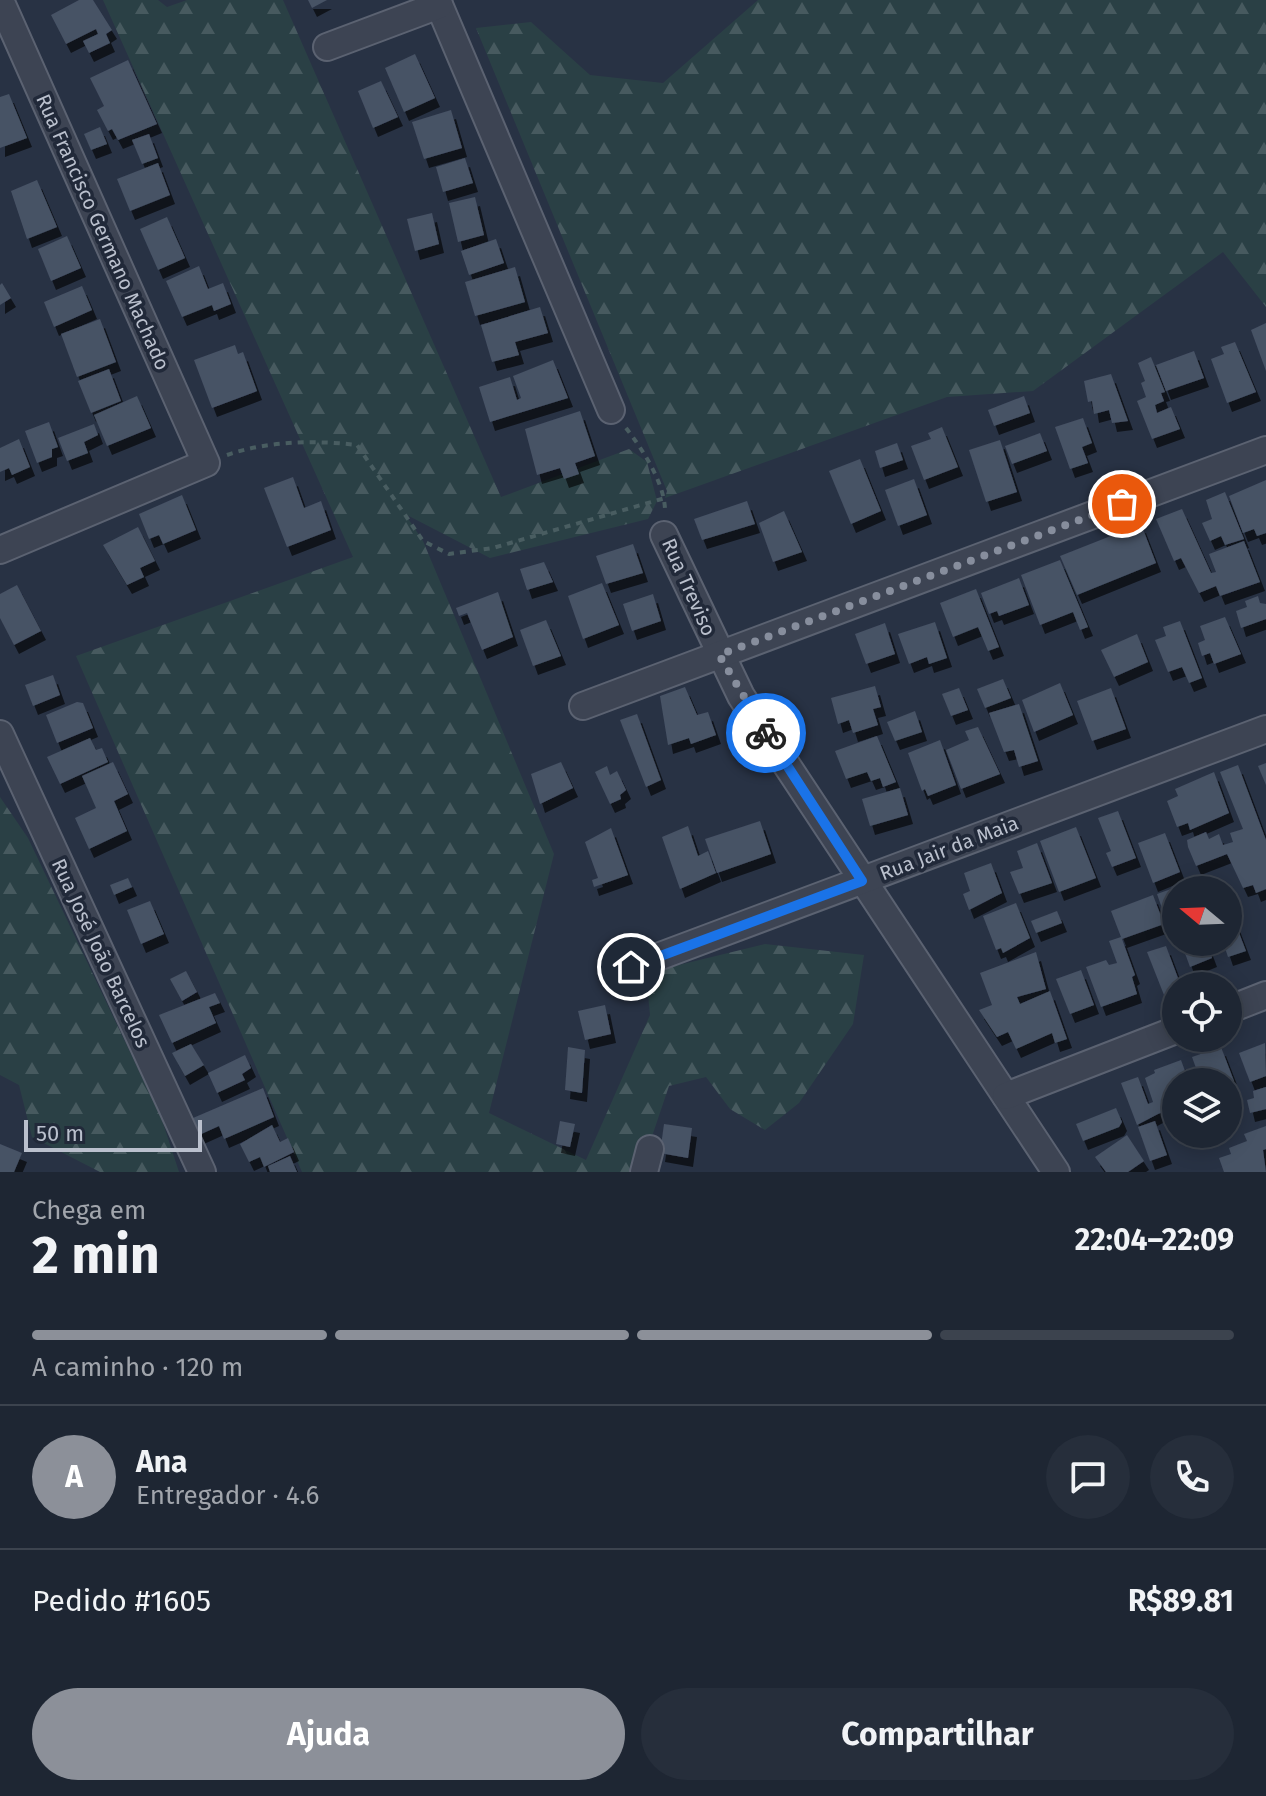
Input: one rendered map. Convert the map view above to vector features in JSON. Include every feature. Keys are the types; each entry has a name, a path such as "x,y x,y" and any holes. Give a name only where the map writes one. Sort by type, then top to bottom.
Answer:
{"street":[{"name":"Rua Francisco Germano Machado","path":"0,0 206,463"},
{"path":"327,47 438,3 611,410"},
{"path":"583,706 1266,450"},
{"path":"0,550 206,463"},
{"name":"Rua Treviso","path":"664,535 741,696 1056,1172"},
{"name":"Rua Jair da Maia","path":"631,967 1266,729"},
{"name":"Rua José João Barcelos","path":"0,734 202,1172"},
{"path":"1242,1004 1266,995"},
{"path":"1006,1096 1162,1035"}],"path":[{"name":"Rua Treviso","path":"611,410 639,444 665,498 664,535"},
{"path":"206,463 251,447 331,442 357,445 423,541 449,554 493,548 665,498"}],"green space":[{"path":"103,0 158,0 167,7 187,0 283,0 501,497 629,449 647,462 657,501 648,519 490,558 405,514 423,541 554,854 489,1113 586,1160 650,1015 646,973 765,944 864,955 853,1024 799,1103 765,1130 730,1109 706,1077 669,1086 640,1172 302,1172 76,656 353,557"},
{"path":"758,0 1266,0 1266,307 1223,252 1033,391 947,397 665,498 667,491 476,28 531,22 590,75 663,83"},
{"path":"0,797 28,838 161,1117 179,1172 100,1172 32,1137 19,1085 0,1075"}],"building":[{"path":"79,0 93,0 112,30 106,34 110,43 89,53 83,41 98,34 96,29 66,44 51,15"},
{"path":"308,0 327,0 312,8"},
{"path":"415,54 435,98 404,112 385,68"},
{"path":"128,60 157,124 118,140 112,129 108,131 97,110 104,106 90,78"},
{"path":"381,81 398,117 373,128 358,91"},
{"path":"9,94 27,138 0,148 0,97"},
{"path":"451,110 462,148 424,159 412,122"},
{"path":"100,127 107,144 91,150 84,134"},
{"path":"149,134 158,158 142,164 132,140"},
{"path":"465,158 473,183 443,192 436,167"},
{"path":"158,163 170,195 130,211 117,179"},
{"path":"37,180 57,227 27,239 11,191"},
{"path":"475,197 484,235 458,242 449,203"},
{"path":"432,213 439,244 415,251 407,219"},
{"path":"167,217 185,258 158,270 140,229"},
{"path":"67,236 81,268 51,281 38,249"},
{"path":"496,239 504,263 469,275 461,251"},
{"path":"199,266 208,289 223,283 231,304 214,311 212,305 182,317 166,281"},
{"path":"515,267 525,302 475,316 465,282"},
{"path":"2,283 11,298 0,305 0,285"},
{"path":"82,286 92,310 54,327 44,302"},
{"path":"540,307 548,333 515,342 519,355 492,362 481,325"},
{"path":"100,319 116,362 77,377 61,334"},
{"path":"1266,323 1266,371 1251,330"},
{"path":"1235,342 1256,392 1227,403 1211,359 1224,354 1221,347"},
{"path":"235,345 238,354 243,352 257,391 212,408 194,360"},
{"path":"1194,351 1204,378 1166,391 1156,365"},
{"path":"1151,357 1165,392 1161,393 1164,401 1155,405 1157,413 1171,407 1180,429 1152,439 1137,401 1146,397 1141,383 1145,381 1138,363"},
{"path":"553,360 568,398 490,422 479,387 510,377 517,400 521,398 513,376"},
{"path":"109,369 121,401 91,413 78,381"},
{"path":"1111,374 1128,421 1112,423 1109,410 1094,414 1092,401 1088,402 1084,381"},
{"path":"137,396 151,428 107,446 94,415"},
{"path":"1024,396 1030,413 994,426 988,410"},
{"path":"580,411 595,456 575,463 579,474 564,479 560,468 537,475 525,429"},
{"path":"1083,418 1092,443 1082,447 1088,463 1070,469 1055,427"},
{"path":"49,422 58,447 52,449 52,457 37,463 25,431"},
{"path":"94,424 98,435 84,442 88,453 67,461 58,438"},
{"path":"942,427 958,467 924,480 911,446 931,439 928,433"},
{"path":"1040,433 1047,451 1012,464 1005,446"},
{"path":"19,439 30,467 12,475 9,468 0,472 0,448"},
{"path":"1000,440 1017,492 986,502 969,450"},
{"path":"897,443 903,460 880,468 875,451"},
{"path":"860,459 881,511 851,524 829,471"},
{"path":"293,477 304,508 321,501 331,530 287,547 264,488"},
{"path":"914,479 927,515 898,526 885,490"},
{"path":"1266,480 1266,533 1257,536 1254,529 1243,533 1229,496"},
{"path":"1225,492 1244,539 1225,545 1221,536 1210,541 1202,523 1212,519 1206,500"},
{"path":"182,495 196,530 163,544 159,535 149,539 139,514"},
{"path":"747,501 755,524 702,540 694,519"},
{"path":"1182,509 1211,573 1216,572 1209,554 1244,541 1260,582 1220,596 1216,586 1199,593 1181,558 1174,561 1156,519"},
{"path":"784,511 802,552 773,562 759,523"},
{"path":"1141,524 1156,563 1077,595 1060,556"},
{"path":"138,527 155,561 140,568 144,577 127,585 103,545"},
{"path":"633,544 643,573 606,584 596,556"},
{"path":"1060,560 1088,627 1080,630 1073,612 1040,625 1021,575"},
{"path":"544,562 553,582 527,590 520,569"},
{"path":"1019,578 1029,605 999,616 997,611 989,614 981,593"},
{"path":"602,583 619,625 583,639 568,596"},
{"path":"17,585 41,631 14,645 0,618 0,594"},
{"path":"976,589 999,647 988,651 978,627 953,637 940,603"},
{"path":"498,592 513,637 482,650 467,613 459,616 456,608"},
{"path":"653,594 661,621 632,631 623,604"},
{"path":"1258,596 1260,603 1266,604 1266,619 1241,628 1236,611 1247,607 1245,601"},
{"path":"1225,617 1241,654 1214,664 1210,653 1202,656 1198,643 1205,640 1200,626"},
{"path":"546,620 561,656 533,666 520,630"},
{"path":"1180,621 1202,678 1189,683 1182,667 1168,672 1155,640 1166,636 1163,627"},
{"path":"935,622 947,658 929,664 927,657 909,664 898,634"},
{"path":"885,623 895,654 866,664 855,634"},
{"path":"1137,634 1148,662 1114,677 1101,650"},
{"path":"53,675 60,695 33,706 25,685"},
{"path":"1003,679 1011,698 985,708 977,689"},
{"path":"1060,683 1073,715 1034,732 1022,700"},
{"path":"875,686 881,707 873,709 878,725 853,733 849,720 838,724 831,698"},
{"path":"685,687 697,715 708,712 716,735 691,744 689,738 668,745 660,696"},
{"path":"959,688 968,710 951,716 942,694"},
{"path":"1111,688 1126,729 1092,741 1077,701"},
{"path":"77,702 83,703 93,728 57,743 46,715"},
{"path":"1019,704 1038,761 1019,767 1014,750 1004,752 989,713"},
{"path":"915,711 922,732 895,741 887,722"},
{"path":"637,714 661,780 646,787 620,720"},
{"path":"978,727 1000,774 961,789 946,750 969,740 965,731"},
{"path":"877,736 896,782 883,787 880,778 871,781 867,772 846,779 835,751"},
{"path":"90,738 96,750 102,748 108,762 60,784 47,757"},
{"path":"940,740 956,785 928,796 925,789 922,791 908,753"},
{"path":"113,762 128,794 114,801 127,831 89,849 75,818 96,808 82,776"},
{"path":"561,762 573,788 540,804 531,774"},
{"path":"1266,763 1266,785 1258,766"},
{"path":"1238,765 1266,840 1266,889 1256,893 1253,885 1243,888 1242,876 1237,876 1227,854 1196,866 1188,847 1187,840 1206,832 1209,839 1219,834 1223,845 1233,842 1230,833 1243,829 1220,772"},
{"path":"607,766 610,775 617,771 626,790 620,795 621,799 610,804 595,772"},
{"path":"1214,772 1229,813 1190,830 1188,823 1177,827 1167,801 1178,796 1175,789"},
{"path":"900,788 908,815 870,826 862,799"},
{"path":"1118,811 1136,858 1112,867 1106,853 1111,851 1098,818"},
{"path":"760,821 771,854 717,873 705,839"},
{"path":"688,826 698,856 708,851 716,873 680,889 662,837"},
{"path":"1076,827 1096,878 1059,892 1040,841"},
{"path":"611,828 628,875 594,887 592,880 598,878 585,842"},
{"path":"1165,833 1180,872 1162,876 1162,879 1153,883 1138,843"},
{"path":"1037,843 1052,883 1019,894 1010,872 1023,868 1017,851"},
{"path":"991,863 1002,893 969,910 963,894 970,891 964,873"},
{"path":"128,878 132,887 114,895 110,885"},
{"path":"1162,892 1162,908 1157,894"},
{"path":"1153,895 1162,925 1122,939 1135,975 1132,977 1137,994 1101,1007 1086,967 1106,960 1109,965 1117,963 1109,941 1121,937 1111,911"},
{"path":"150,901 164,934 141,944 127,910"},
{"path":"1016,903 1030,938 1003,953 1001,948 996,950 983,916"},
{"path":"1057,911 1062,923 1036,933 1031,921"},
{"path":"1162,947 1162,956 1170,956 1176,972 1162,972 1162,990 1147,952"},
{"path":"1036,952 1046,989 1017,997 1020,1004 1050,991 1067,1039 1055,1043 1052,1033 1016,1049 1008,1032 997,1037 979,1010 992,1005 980,973"},
{"path":"1186,956 1211,956 1212,958 1190,967"},
{"path":"1081,970 1094,1005 1070,1014 1056,979"},
{"path":"186,971 197,992 182,1001 170,979"},
{"path":"215,993 220,1003 209,1007 216,1023 172,1043 159,1015"},
{"path":"605,1005 611,1034 585,1040 578,1011"},
{"path":"1265,1043 1266,1076 1250,1082 1239,1053"},
{"path":"191,1044 204,1065 185,1076 172,1053"},
{"path":"568,1047 585,1050 582,1093 565,1090"},
{"path":"1206,1052 1223,1052 1229,1068 1196,1068 1192,1057"},
{"path":"245,1055 251,1068 242,1074 245,1080 217,1093 208,1073"},
{"path":"1181,1060 1184,1068 1162,1068 1162,1112 1137,1125 1121,1083 1138,1077 1148,1104 1153,1102 1145,1078 1155,1073 1154,1070"},
{"path":"1266,1087 1266,1109 1250,1113 1247,1100 1254,1098 1253,1091"},
{"path":"263,1088 274,1117 224,1139 219,1126 199,1135 193,1118"},
{"path":"1116,1108 1122,1122 1119,1127 1083,1141 1076,1124"},
{"path":"560,1121 575,1124 570,1147 556,1144"},
{"path":"1155,1121 1167,1155 1150,1161 1138,1127"},
{"path":"664,1124 692,1128 688,1158 660,1153"},
{"path":"272,1125 280,1142 288,1138 294,1152 264,1167 260,1157 249,1162 240,1144"},
{"path":"1266,1126 1266,1149 1263,1150 1266,1172 1224,1172 1219,1158 1231,1154 1229,1148 1242,1148 1242,1143 1247,1141 1244,1134"},
{"path":"1127,1135 1144,1161 1128,1172 1106,1172 1095,1157"},
{"path":"0,1144 22,1153 14,1172 0,1172"},
{"path":"290,1156 297,1172 270,1172 268,1166"}],"way so far":[{"path":"766,733 719,655 1122,504"}],"route":[{"path":"631,967 862,881 766,733"}]}
